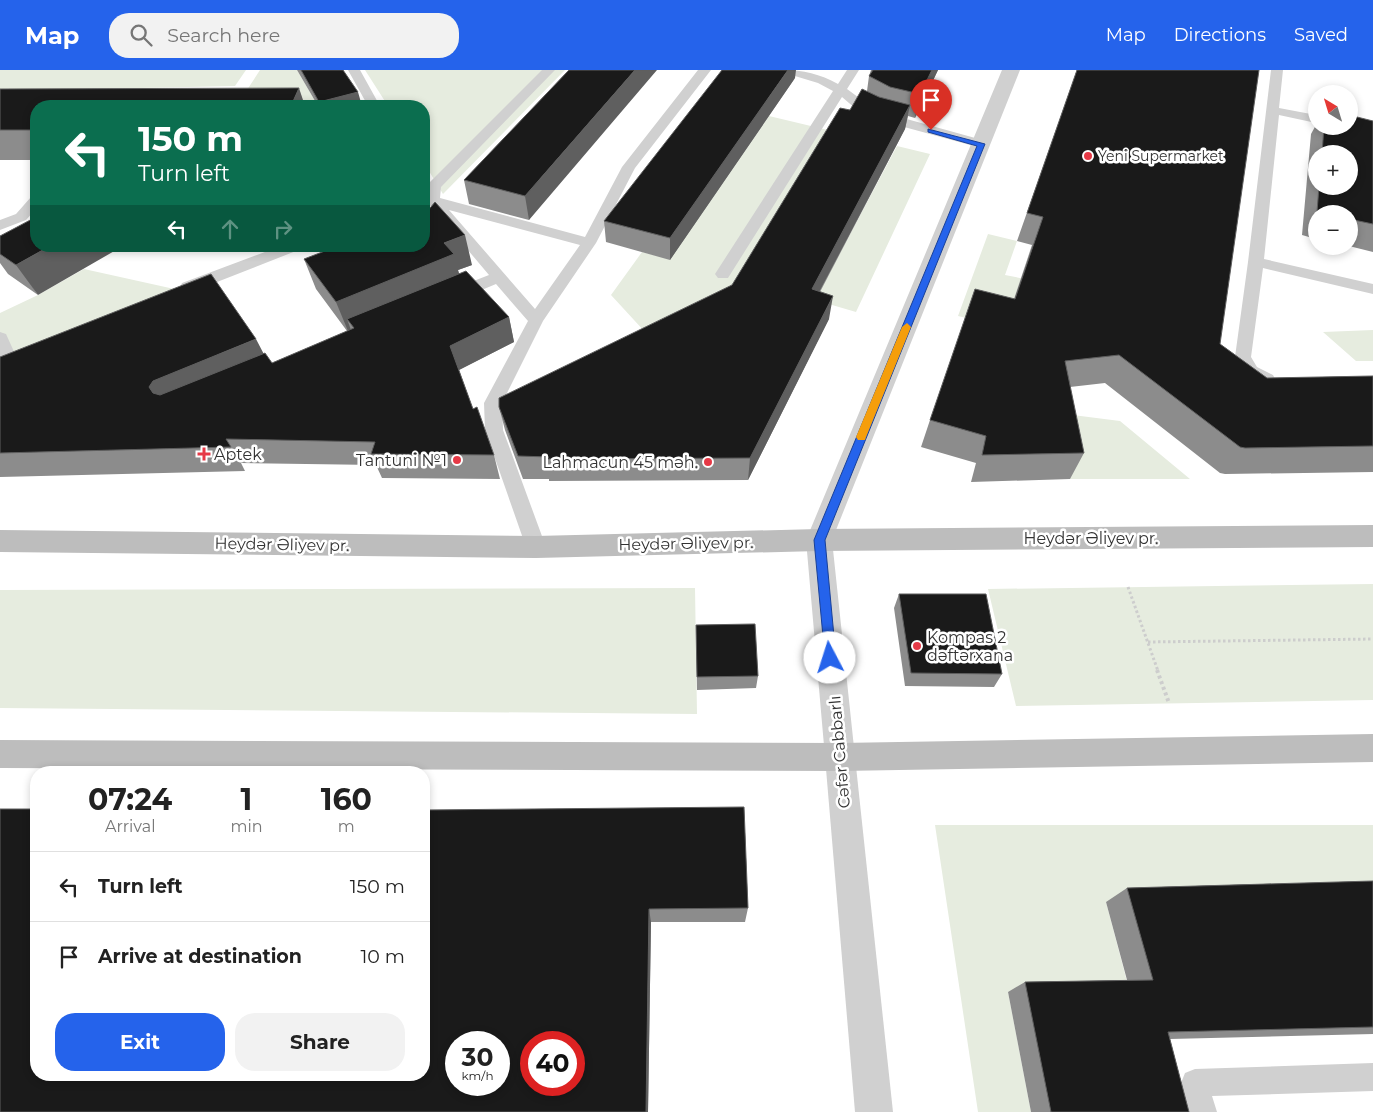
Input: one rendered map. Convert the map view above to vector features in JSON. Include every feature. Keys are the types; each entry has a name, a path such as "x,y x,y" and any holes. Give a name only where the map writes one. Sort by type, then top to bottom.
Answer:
{"main road":[{"name":"Heydər Əliyev pr.","path":"0,541 536,547 819,540 1373,536"},
{"path":"0,754 840,757 1373,748"}],"street":[{"name":"Cəfər Cabbarlı","path":"874,1112 819,540 1011,70"}],"lane":[{"path":"354,70 371,100"},
{"path":"430,191 549,70"},
{"path":"536,547 494,430 493,403 536,320 589,244 630,168 705,70"},
{"path":"789,70 822,80 842,91 861,106 880,116 981,144"},
{"path":"723,274 842,91 853,70"},
{"path":"1277,70 1256,262 1243,357 1251,371 1275,384 1284,384"},
{"path":"1272,110 1308,117"},
{"path":"430,192 589,244"},
{"path":"430,193 498,277 536,320"},
{"path":"0,226 21,217 30,207"},
{"path":"175,292 280,252"},
{"path":"1256,262 1373,289"},
{"path":"443,300 498,277"},
{"path":"0,338 4,357 26,348"},
{"path":"1203,1112 1195,1084 1373,1077"}],"path":[{"path":"1128,587 1170,703"},
{"path":"1148,642 1373,639"}],"shaded area":[{"path":"0,70 246,70 235,86 0,91"},
{"path":"260,70 297,70 314,100 30,100 30,104 0,97 245,93"},
{"path":"365,70 565,70 443,194 430,173 430,100 384,100"},
{"path":"769,116 836,132 746,282 657,345 611,295 642,252 670,259"},
{"path":"897,146 930,154 856,312 815,300"},
{"path":"988,234 1017,241 1005,275 1030,280 1012,329 958,316"},
{"path":"84,269 224,300 0,390 0,313 38,295"},
{"path":"1373,330 1373,361 1356,361 1323,332"},
{"path":"1057,413 1120,421 1190,479 1070,479"},
{"path":"1373,584 1373,700 1016,706 988,589"},
{"path":"695,588 697,714 0,708 0,590"},
{"path":"935,825 1373,825 1373,895 1106,902 1129,989 1008,992 1031,1112 978,1112"}],"building":[{"path":"301,70 343,70 358,92 327,100 318,100"},
{"path":"569,70 635,70 525,196 464,180"},
{"path":"722,70 788,70 670,238 604,221"},
{"path":"873,70 932,70 920,94 890,87 869,76"},
{"path":"1077,70 1259,70 1220,344 1267,378 1373,376 1373,446 1240,447 1119,355 1065,361 1084,453 982,455 986,436 930,420 975,289 1015,299 1043,217 1027,213"},
{"path":"299,88 294,100 30,100 30,130 0,130 0,89"},
{"path":"862,89 879,97 910,105 812,289 833,296 750,458 545,459 549,457 518,456 499,407 499,398 732,285 840,108 850,110"},
{"path":"1358,117 1373,121 1373,224 1358,221 1358,205 1318,205 1318,195 1358,195 1358,145 1323,145 1323,135 1358,135"},
{"path":"435,202 465,235 444,243 454,254 336,302 304,259 322,252 430,252 430,208"},
{"path":"30,220 30,252 39,252 16,265 0,254 0,236"},
{"path":"466,271 509,317 450,346 473,409 477,407 494,455 371,454 375,442 226,439 231,447 0,453 0,357 211,274 256,339 153,381 149,387 153,393 160,395 265,353 272,363 354,328 347,319"},
{"path":"899,594 986,594 1002,674 911,673"},
{"path":"755,624 758,676 697,677 696,625"},
{"path":"744,807 748,908 649,909 646,1112 0,1112 0,809 30,809 30,1081 430,1081 430,810"},
{"path":"1373,881 1373,1027 1168,1032 1189,1112 1051,1112 1025,982 1153,980 1127,888"}],"slow traffic":[{"path":"861,437 907,327"}],"place":[{"name":"Yeni Supermarket","path":"1088,156"},
{"name":"Aptek","path":"204,454"},
{"name":"Tantuni №1","path":"457,460"},
{"name":"Lahmacun 45 mәh.","path":"708,462"},
{"name":"Kompas 2 dəftərxana","path":"917,646"}],"route":[{"path":"830,658 819,540 981,144 931,130"}]}
